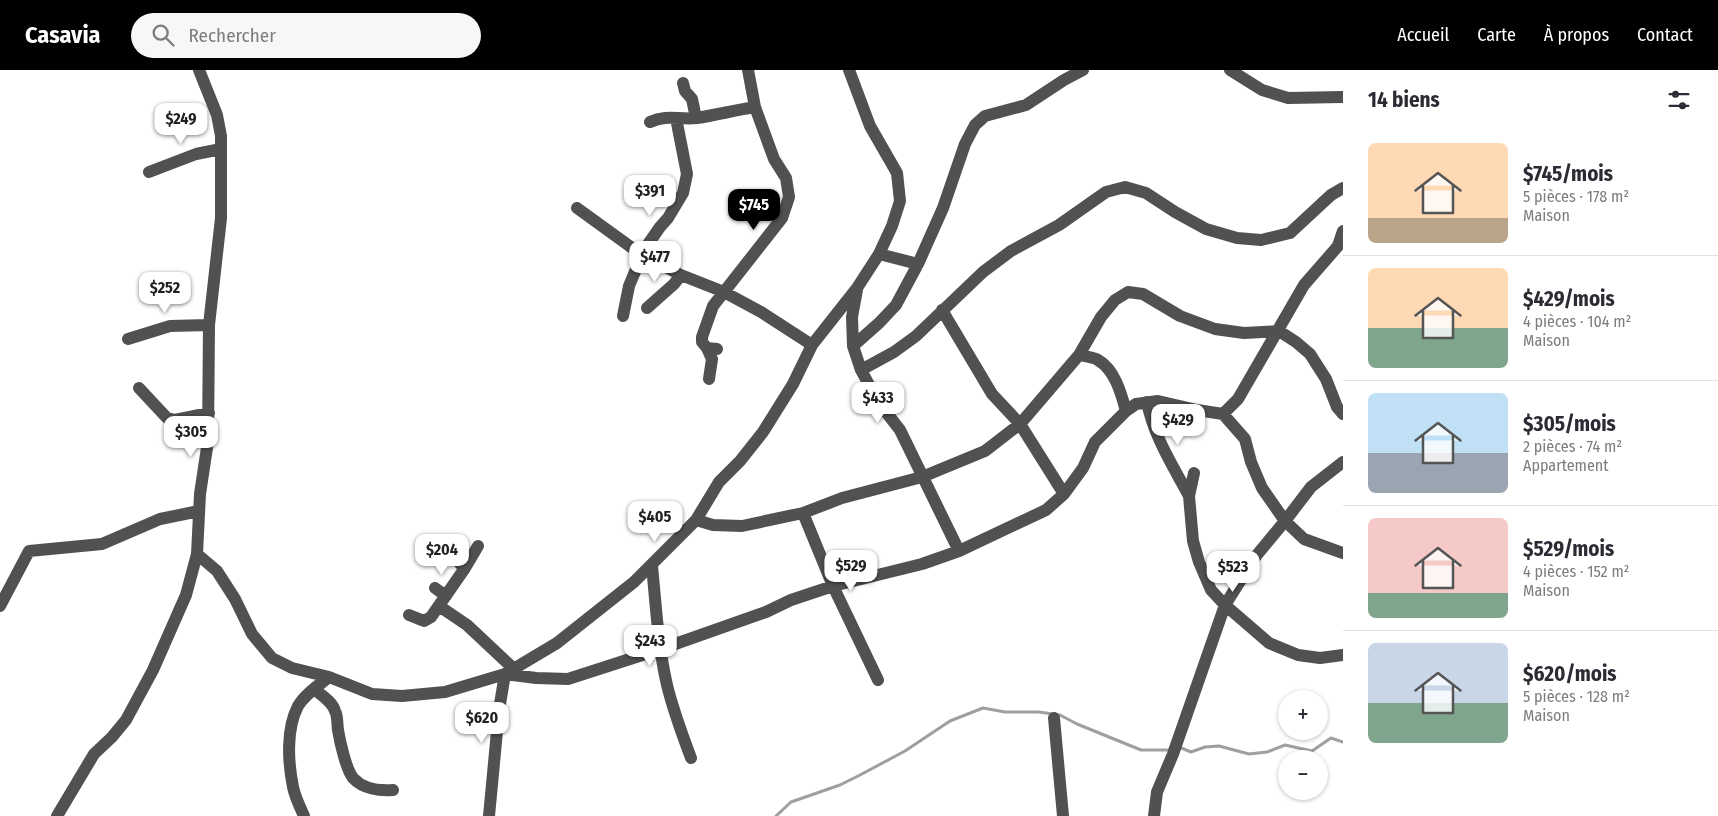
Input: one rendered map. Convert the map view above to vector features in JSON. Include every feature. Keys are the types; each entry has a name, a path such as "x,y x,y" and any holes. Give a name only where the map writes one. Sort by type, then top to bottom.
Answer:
{"street":[{"path":"57,816 94,754 126,720 153,670 181,608 197,554 200,494 208,441 209,325 221,218 221,136 217,115 199,70"},
{"path":"710,379 712,349 702,342 705,325 714,306 724,292 782,218 789,197 786,178 774,159 756,106 748,70"},
{"path":"197,554 217,571 235,599 252,634 272,658 292,668 329,676 372,694 402,696 446,692 510,672 557,643 634,582 696,520 719,482 740,461 763,432 793,384 812,345 858,288 879,254 892,226 900,201 897,173 870,126 849,70"},
{"path":"853,346 896,305 918,264 943,208 965,144 975,125 985,116 1026,105 1083,70"},
{"path":"1230,70 1262,90 1288,98 1343,97"},
{"path":"683,83 685,91 692,99 696,118"},
{"path":"650,122 658,118 696,118 756,106"},
{"path":"622,316 629,286 642,255 656,232 677,205 683,193 687,174 676,118"},
{"path":"149,172 196,154 221,149"},
{"path":"861,370 894,352 916,336 983,272 1010,251 1059,225 1106,192 1125,187 1146,193 1174,212 1206,229 1237,238 1261,240 1290,232 1331,195 1343,188"},
{"path":"577,208 642,255 681,275 724,292 761,312 812,345"},
{"path":"1223,414 1238,399 1304,285 1340,249 1343,231"},
{"path":"879,254 918,264"},
{"path":"647,308 674,284 681,275"},
{"path":"858,288 852,317 853,346 861,370 878,403 900,430 959,551"},
{"path":"696,520 713,525 742,526 803,513 842,498 922,477 985,451 1020,424 1079,355 1101,317 1115,300 1128,292 1143,294 1180,316 1215,329 1244,334 1279,331 1310,354 1326,379 1337,407 1343,414"},
{"path":"942,310 992,394 1020,424 1064,494"},
{"path":"128,339 170,326 209,325"},
{"path":"1079,355 1097,359 1108,368 1121,392 1126,411"},
{"path":"139,388 166,418 175,420 209,413"},
{"path":"435,588 442,601 510,672 536,678 568,679 766,612 791,600 833,586 922,564 959,551 1046,510 1064,494 1083,468 1096,442 1126,411 1136,404 1158,401 1223,414 1245,439 1250,462 1262,488 1285,521 1304,539 1343,553"},
{"path":"1147,402 1157,437 1189,496"},
{"path":"1154,816 1157,792 1173,754 1225,605 1256,556 1311,487 1343,462"},
{"path":"1194,473 1189,496 1193,541 1198,562 1211,590 1225,605 1269,643 1298,655 1320,658 1343,655"},
{"path":"0,606 29,551 102,544 160,519 199,511"},
{"path":"803,513 833,586 878,680"},
{"path":"408,615 424,621 431,618 478,546"},
{"path":"457,552 459,564 465,568"},
{"path":"652,566 660,649 667,684 691,758"},
{"path":"489,816 499,710 510,672"},
{"path":"304,816 293,788 290,761 291,729 299,706 329,676"},
{"path":"314,689 336,711 338,729 353,778 368,787 381,791 393,790"},
{"path":"1054,718 1062,816"}],"waterway":[{"path":"776,816 791,802 840,785 905,751 950,721 983,708 1005,712 1039,712 1060,715 1077,724 1141,750 1169,750"},
{"path":"1179,747 1191,752 1205,747 1219,746 1249,754 1267,752 1285,745 1312,751 1331,738 1343,742"}]}
